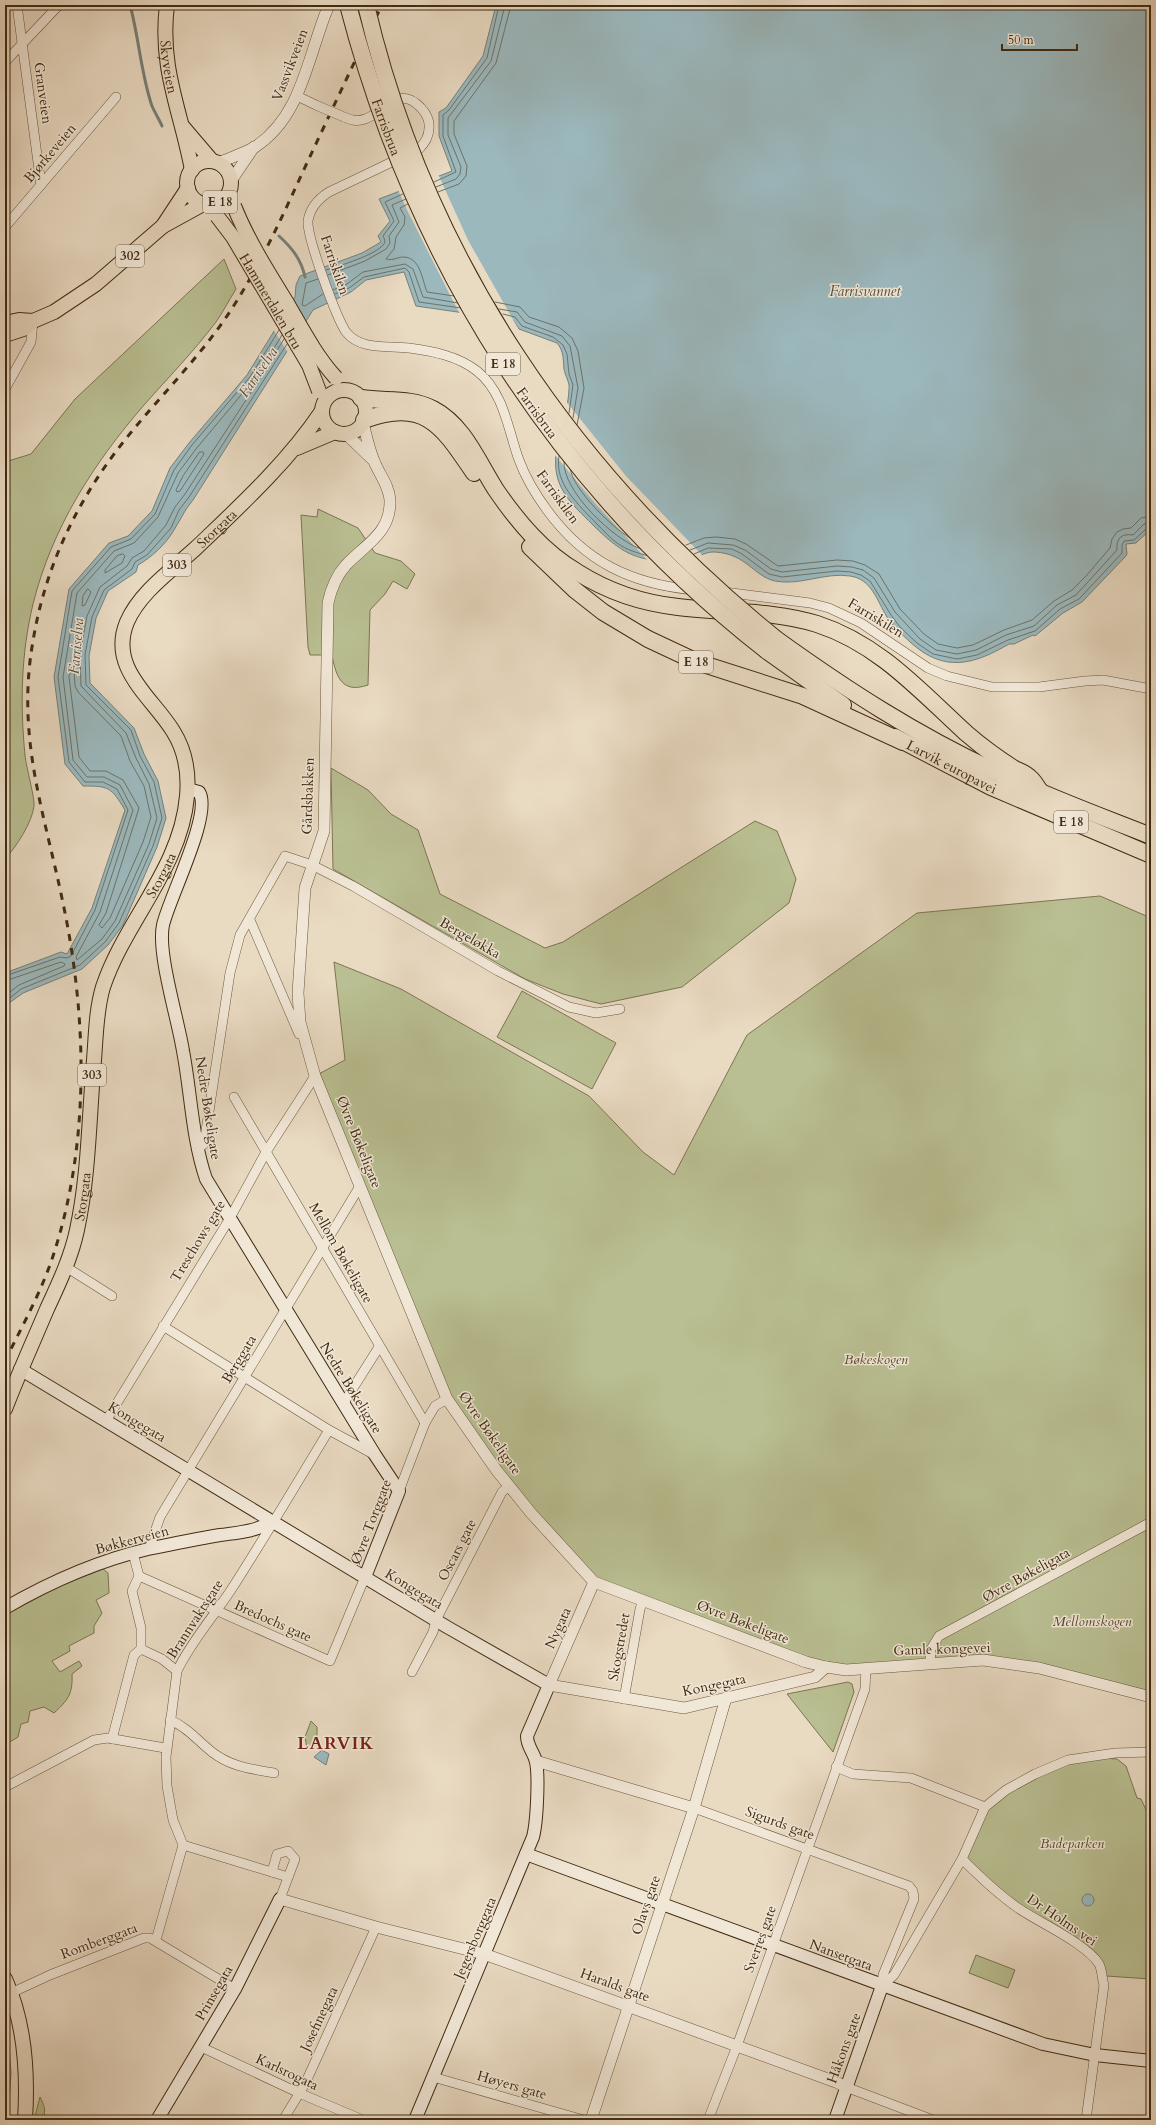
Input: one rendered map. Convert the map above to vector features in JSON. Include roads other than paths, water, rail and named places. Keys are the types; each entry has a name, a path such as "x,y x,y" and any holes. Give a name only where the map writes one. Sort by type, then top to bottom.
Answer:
{"highway":[{"name":"Farrisbrua","path":"348,5 382,119 416,202 460,292 505,368 574,463 614,510 691,587 772,645"},
{"name":"Farrisbrua","path":"366,5 390,91 430,196 474,286 519,360 552,408 625,499 772,645"},
{"name":"E 18","path":"355,394 419,403 434,409 448,419 464,436 496,490 525,528 550,553 580,574 622,594 648,602 677,607 785,616 815,624 842,634 884,658 984,748 1030,777 1040,791"},
{"name":"E 18","path":"364,422 396,412 414,413 432,421 445,431 499,510 533,551 575,590 624,625 653,642 697,662 803,696 903,742"},
{"name":"Larvik europavei","path":"772,645 836,701 903,742 991,787 1151,855"},
{"name":"Larvik europavei","path":"772,645 887,715 967,758 1040,791 1151,836"}],"main road":[{"name":"Skyveien","path":"167,5 165,33 166,64 174,100 183,127 192,170"},
{"name":"Skyveien","path":"183,127 215,162"},
{"path":"192,170 198,164 215,162"},
{"name":"E 18","path":"192,170 188,178 188,188 192,196 205,205 222,201 231,185 227,170 215,162"},
{"name":"Hammerdalen bru","path":"231,185 234,206 240,222 254,248 319,356 336,378 355,394"},
{"name":"302","path":"162,226 188,188"},
{"name":"Hammerdalen bru","path":"205,205 217,216 233,237 309,365 319,391 323,408"},
{"name":"302","path":"5,335 26,328 33,321 54,312 88,289 162,226 205,205"},
{"name":"302","path":"5,323 20,320 33,321"},
{"name":"E 18","path":"355,394 342,390 331,394 323,408 325,424 334,434 356,431 364,422"},
{"path":"355,394 366,408 364,422"},
{"name":"Storgata","path":"5,1408 20,1369 66,1267 77,1231 82,1197 98,1014 103,988 116,958 164,870 181,832 188,789 186,766 177,738 166,720 139,688 128,671 122,651 125,627 135,608 146,595 220,525 292,451 313,425 323,408"},
{"name":"Storgata","path":"292,451 334,434"},
{"name":"Nedre Bøkeligate","path":"188,789 199,792 202,806 193,843 164,924 162,938 190,1089 197,1149 206,1179 343,1404 399,1490"},
{"name":"Storgata","path":"5,1396 20,1369"},
{"name":"Kongegata","path":"20,1369 436,1620 550,1685"},
{"name":"Øvre Torggate","path":"365,1577 399,1490"},
{"name":"Bøkkerveien","path":"5,1608 40,1588 81,1570 133,1553 222,1535 246,1533 273,1522"},
{"path":"536,1761 527,1744 527,1736 550,1685"},
{"name":"Jegersborggata","path":"415,2120 536,1828 536,1761"},
{"name":"Nansetgata","path":"526,1854 772,1946 1043,2044 1095,2055 1151,2061"},
{"name":"Prinsegata","path":"157,2120 235,1989 280,1899"},
{"path":"5,1979 20,2019 26,2077 25,2120"},
{"name":"Håkons gate","path":"835,2120 882,1986"},
{"path":"16,2120 24,2062"}],"street":[{"name":"Granveien","path":"18,5 41,185"},
{"path":"5,62 59,5"},
{"name":"Vassvikveien","path":"231,185 254,147 278,126 297,96 329,5"},
{"name":"Farriskilen","path":"297,96 344,117 357,121 365,119 392,100 410,100 424,111 430,127 425,143 411,154 335,188 319,199 311,211 308,220 314,250 343,327 349,336 358,342 372,346 407,348 436,353 468,365 484,378 494,391 502,408 525,474 542,504 581,548 621,573 658,585 803,602 829,608 861,623 928,668 947,676 992,687 1039,687 1103,680 1151,689"},
{"name":"Bjørkeveien","path":"5,227 116,97"},
{"name":"Vassvikveien","path":"215,162 254,147"},
{"path":"5,389 31,342 33,321"},
{"name":"Gårdsbakken","path":"312,865 324,831 328,603 330,593 339,574 379,536 388,519 390,510 388,491 374,461 364,422"},
{"name":"Gårdsbakken","path":"334,434 374,461"},
{"path":"197,1149 204,1144 230,973 240,935 250,920 285,856 312,865"},
{"name":"Bergeløkka","path":"312,865 353,886 498,972 569,1007 596,1013 620,1009"},
{"name":"Øvre Bøkeligate","path":"306,1050 300,1022 298,993 305,888 312,865"},
{"name":"Øvre Bøkeligate","path":"250,920 306,1050 315,1076 447,1399 509,1486 594,1582 806,1662 826,1667"},
{"name":"Treschows gate","path":"106,1421 230,1218 266,1152 315,1076"},
{"name":"Mellom Bøkeligate","path":"234,1097 425,1423"},
{"name":"Berggata","path":"149,1549 160,1517 187,1470 360,1186"},
{"path":"66,1267 112,1296"},
{"path":"163,1326 329,1430 375,1455"},
{"path":"343,1404 379,1346"},
{"name":"Øvre Torggate","path":"399,1490 425,1423 435,1406 447,1399"},
{"name":"Brannvaktsgate","path":"183,1845 173,1820 167,1786 165,1748 177,1671 184,1658 217,1611 329,1430"},
{"name":"Oscars gate","path":"412,1672 433,1632 436,1620 502,1492 509,1486"},
{"name":"Øvre Bøkeligata","path":"930,1663 931,1649 939,1636 1151,1522"},
{"path":"133,1553 139,1576 132,1591 140,1628 141,1649"},
{"name":"Bredochs gate","path":"139,1576 330,1661"},
{"name":"Øvre Torggate","path":"330,1661 365,1577"},
{"name":"Nygata","path":"550,1685 594,1582"},
{"name":"Skogstredet","path":"624,1698 640,1609 643,1600"},
{"path":"141,1649 162,1660 177,1671"},
{"path":"112,1739 134,1655 141,1649"},
{"name":"Gamle kongevei","path":"826,1667 846,1670 983,1660 1039,1668 1151,1697"},
{"name":"Kongegata","path":"550,1685 684,1708 815,1677 819,1675 826,1667"},
{"name":"Sverres gate","path":"708,2120 865,1689 866,1668"},
{"name":"Olavs gate","path":"591,2120 694,1808 726,1698"},
{"path":"170,1720 179,1724 214,1753 239,1767 274,1773"},
{"path":"5,1788 94,1740 112,1739 165,1748"},
{"path":"882,1986 894,1975 962,1859 985,1807 1006,1790 1035,1774 1068,1760 1115,1753 1151,1752"},
{"name":"Sigurds gate","path":"536,1761 694,1808 909,1886 913,1891 914,1899 883,1975 882,1986"},
{"path":"836,1767 854,1774 911,1778 985,1807"},
{"path":"156,1940 183,1845 288,1877"},
{"name":"Prinsegata","path":"272,1872 277,1854 288,1852 295,1859 280,1899"},
{"name":"Dr Holms vei","path":"962,1859 986,1883 1018,1908 1066,1937 1089,1953 1099,1964 1104,1985 1086,2120"},
{"name":"Haralds gate","path":"280,1899 376,1927 484,1954 836,2082 933,2120"},
{"name":"Josefinegata","path":"283,2120 299,2093 376,1927"},
{"name":"Romberggata","path":"11,1993 50,1974 144,1938 156,1940 235,1989"},
{"name":"Karlsrogata","path":"201,2046 299,2093 363,2120"},
{"name":"Høyers gate","path":"433,2077 584,2120"}],"water":[{"name":"Farrisvannet","path":"496,5 1151,5 1151,529 1136,543 1126,544 1127,554 1125,557 1082,602 1063,613 1035,636 1033,635 1014,644 1009,644 983,657 971,661 947,662 923,652 910,642 889,621 869,586 864,581 857,578 841,575 794,582 775,581 761,575 735,557 726,554 711,552 690,560 670,561 645,559 624,551 614,544 578,510 565,494 559,481 556,468 556,455 568,402 569,386 565,374 562,352 557,343 519,329 513,320 416,306 404,272 366,280 351,292 313,310 171,535 158,550 138,565 136,572 108,591 96,618 89,656 90,683 134,728 144,754 158,781 166,818 157,847 123,925 108,945 82,969 23,993 5,1006 5,973 61,952 67,954 92,908 125,810 112,792 108,789 83,786 65,764 54,677 69,589 109,543 128,536 152,511 170,468 189,443 247,375 295,297 296,285 300,276 362,253 381,242 378,236 390,221 379,199 452,171 439,136 439,112 446,108 483,56"},
{"path":"322,1750 329,1754 326,1765 314,1757"},
{"path":"1086,1894 1090,1894 1094,1900 1090,1906 1086,1906 1082,1902 1082,1898"}],"waterway":[{"path":"130,5 148,94 162,126"},
{"path":"279,236 295,254 305,277"}],"railway":[{"path":"5,1361 38,1295 54,1253 66,1210 74,1167 79,1123 81,1079 77,990 71,946 63,903 34,774 30,742 28,710 29,676 33,641 39,611 57,555 82,502 115,453 209,341 242,293 280,221 382,5"}],"district":[{"name":"LARVIK","path":"336,1743"}],"water label":[{"name":"Farriselva","path":"258,372"},
{"name":"Farriselva","path":"76,646"}],"park label":[{"name":"Bøkeskogen","path":"876,1359"},
{"name":"Mellomskogen","path":"1092,1621"},
{"name":"Badeparken","path":"1072,1843"}]}
